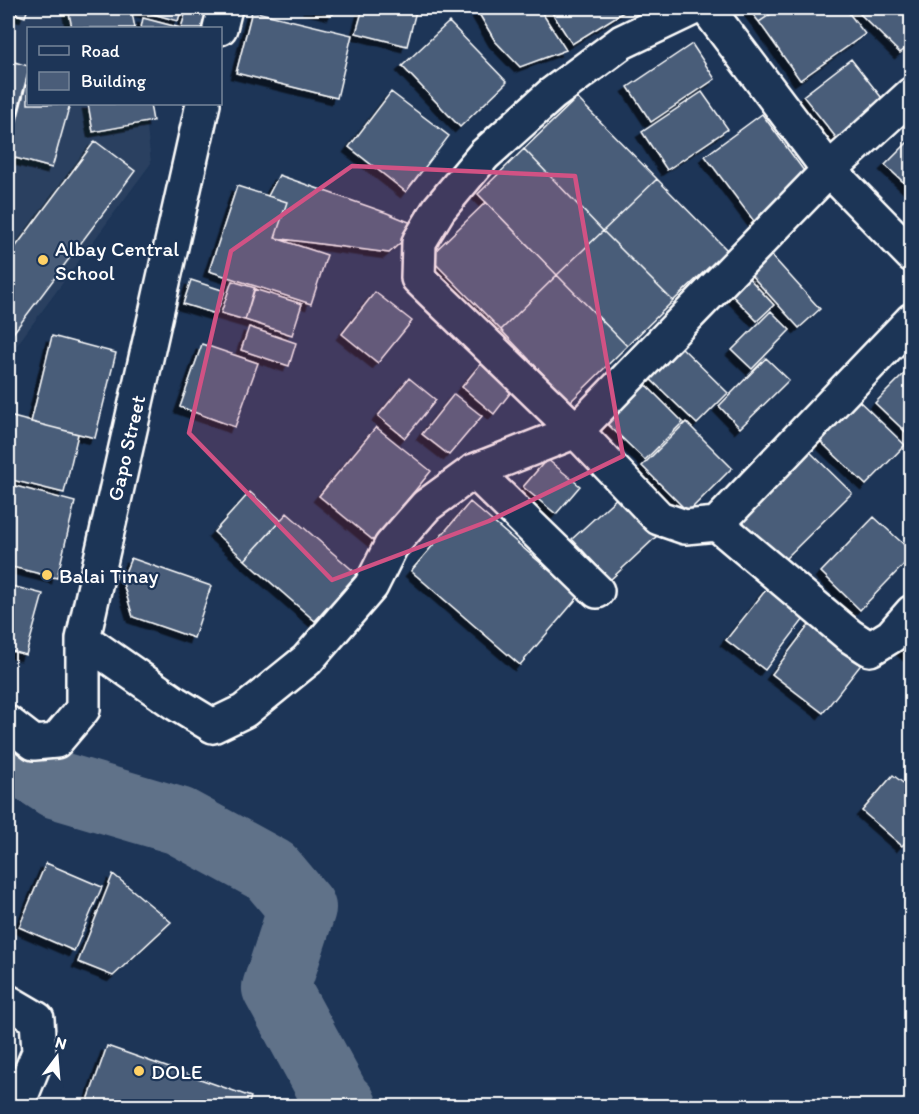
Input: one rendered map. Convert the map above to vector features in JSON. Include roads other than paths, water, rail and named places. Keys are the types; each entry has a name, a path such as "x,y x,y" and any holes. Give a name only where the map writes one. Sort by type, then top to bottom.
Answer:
{"street":[{"path":"220,27 225,8"},
{"path":"693,8 622,42 552,94 484,155 439,210 419,242 418,278 576,431 659,518 685,527 717,524 912,320"},
{"path":"707,8 829,170 912,255"},
{"path":"83,639 175,703 213,726 244,711 307,660 371,586 392,546 426,506 474,471 576,431 829,170 912,94"},
{"name":"Gapo Street","path":"8,723 34,744 56,741 83,710 83,639 203,105"},
{"path":"474,471 597,591"},
{"path":"717,524 850,636 870,649 891,636 912,612"},
{"path":"8,1002 37,1019 39,1052 17,1107"}],"waterway":[{"path":"8,753 57,785 179,821 271,871 302,908 276,988 339,1104 343,1106"}],"place":[{"name":"Albay Central School","path":"43,260"},
{"name":"Balai Tinay","path":"47,575"},
{"name":"DOLE","path":"139,1071"}]}
